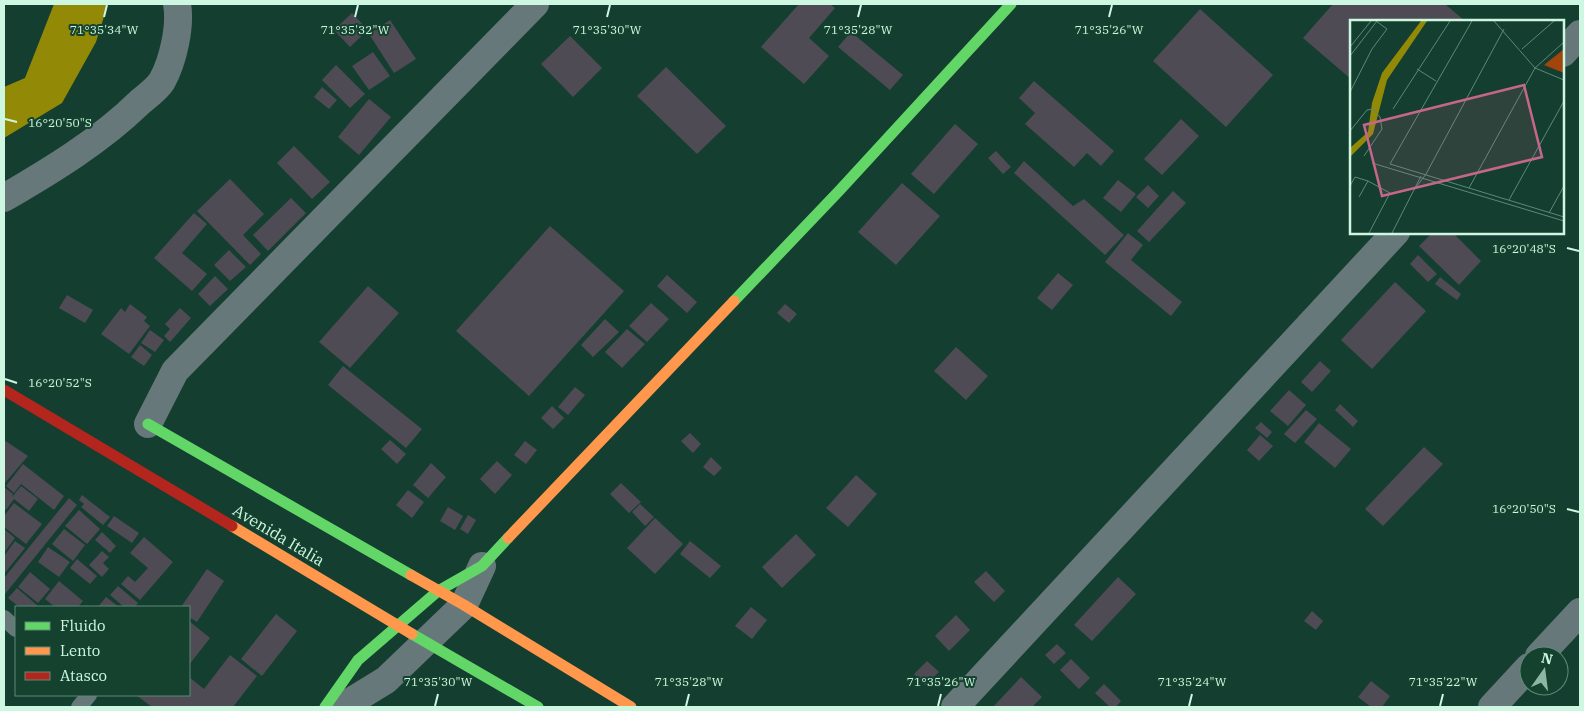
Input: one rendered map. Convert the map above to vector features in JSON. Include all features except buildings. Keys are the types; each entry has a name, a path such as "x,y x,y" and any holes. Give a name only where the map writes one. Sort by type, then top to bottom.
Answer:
{"main road":[{"path":"324,707 358,660 397,625 438,591 482,566 839,191 1011,4"},
{"name":"Avenida Italia","path":"4,390 425,642 538,707"},
{"path":"148,424 464,605 631,707"}],"street":[{"path":"4,198 56,167 120,121 161,82 173,51 179,14 178,4"},
{"path":"148,424 175,372 535,4"},
{"path":"1564,52 1580,34"},
{"path":"955,707 1394,234"},
{"path":"342,707 386,680 464,605 482,566"},
{"path":"1549,646 1580,612"},
{"path":"1492,707 1519,678"}],"lane":[{"path":"4,618 15,628"},
{"path":"79,707 88,696"}],"shaded area":[{"path":"54,4 108,4 96,42 62,103 4,138 4,87 25,78"}],"traffic: fast":[{"path":"734,301 839,191 1011,4"},
{"path":"148,424 411,575"},
{"path":"325,707 358,660 438,591 482,566 508,538"},
{"path":"412,634 538,707"}],"traffic: slow":[{"path":"508,538 734,301"},
{"path":"232,526 412,634"},
{"path":"411,575 464,605 631,707"}],"traffic: jam":[{"path":"4,390 232,526"}]}
